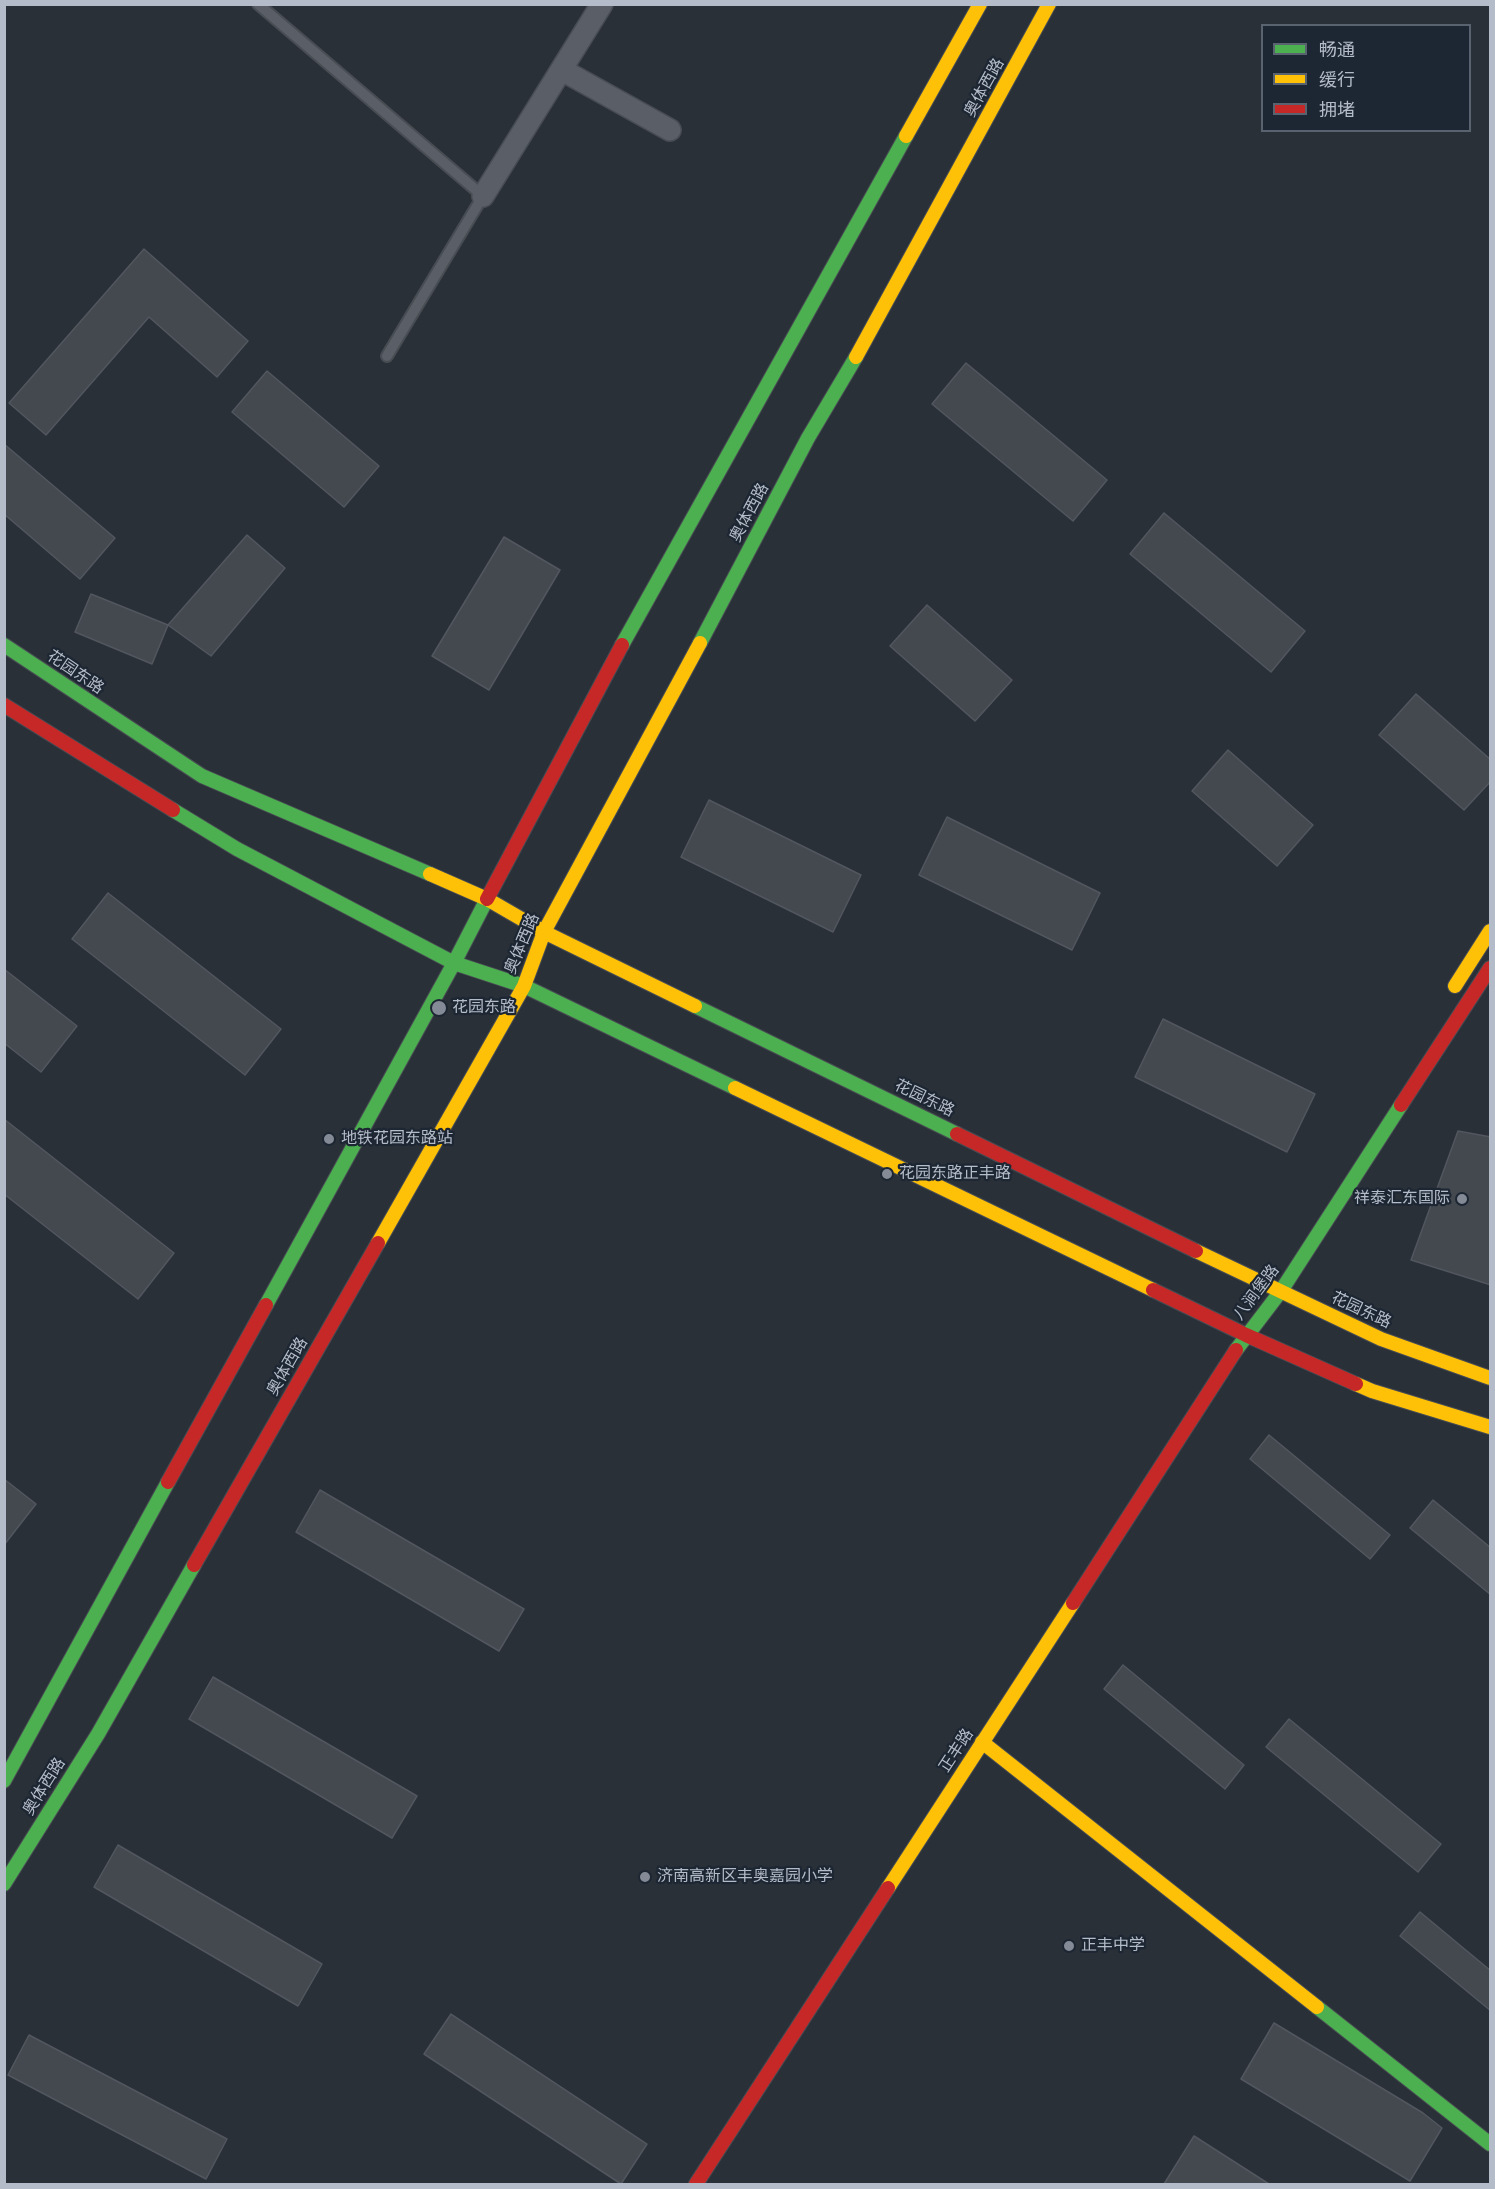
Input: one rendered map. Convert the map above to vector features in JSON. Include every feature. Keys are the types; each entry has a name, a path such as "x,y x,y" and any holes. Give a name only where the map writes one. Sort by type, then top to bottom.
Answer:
{"main road":[{"path":"4,1781 454,963 616,656 981,4"},
{"name":"奥体西路","path":"4,1884 98,1734 524,986 544,932 808,438 868,337 1049,4"},
{"name":"花园东路","path":"4,645 202,776 487,899 544,932 1269,1280 1281,1292 1381,1339 1491,1378"},
{"path":"4,705 237,849 454,963 524,986 1246,1335 1372,1391 1491,1427"},
{"path":"1446,1001 1491,931"},
{"name":"八涧堡路","path":"1246,1335 1281,1292 1491,968"},
{"name":"八涧堡路","path":"1246,1335 1269,1280"},
{"name":"正丰路","path":"696,2184 1246,1335"},
{"path":"982,1742 1491,2144"}],"street":[{"path":"483,196 602,4"},
{"path":"562,70 670,130"}],"lane":[{"path":"258,4 483,196 387,356"}],"building":[{"path":"144,249 248,341 217,377 149,317 46,435 9,403"},
{"path":"966,363 1107,480 1073,521 932,404"},
{"path":"267,371 379,466 344,507 232,412"},
{"path":"4,444 115,538 80,579 4,514"},
{"path":"1164,513 1305,631 1271,672 1130,554"},
{"path":"247,535 285,568 211,656 168,625"},
{"path":"504,537 560,570 489,690 432,656"},
{"path":"91,594 168,625 152,664 75,632"},
{"path":"927,605 1012,680 975,721 890,646"},
{"path":"1416,694 1491,760 1491,781 1464,810 1379,735"},
{"path":"1228,750 1313,825 1277,866 1192,791"},
{"path":"709,800 861,875 833,932 681,857"},
{"path":"947,817 1100,893 1072,950 919,875"},
{"path":"108,893 281,1029 245,1075 72,939"},
{"path":"4,969 77,1026 41,1072 4,1043"},
{"path":"1163,1019 1315,1094 1287,1152 1135,1077"},
{"path":"4,1119 174,1253 138,1299 4,1194"},
{"name":"祥泰汇东国际","path":"1458,1131 1491,1137 1491,1285 1411,1260"},
{"path":"1269,1435 1390,1535 1370,1559 1250,1459"},
{"path":"4,1479 36,1504 4,1545"},
{"path":"320,1490 524,1609 499,1651 296,1532"},
{"path":"1433,1500 1491,1548 1491,1595 1410,1528"},
{"path":"1123,1665 1244,1765 1225,1789 1104,1689"},
{"path":"213,1677 417,1796 392,1838 189,1719"},
{"path":"1289,1719 1441,1844 1418,1872 1266,1747"},
{"path":"118,1845 322,1964 298,2006 94,1887"},
{"path":"1420,1912 1491,1971 1491,2011 1400,1936"},
{"path":"451,2014 647,2144 621,2184 424,2054"},
{"path":"1274,2023 1423,2113 1442,2128 1410,2181 1241,2079"},
{"path":"29,2035 227,2139 206,2179 8,2075"},
{"path":"1194,2136 1269,2184 1164,2184"}],"traffic: fast":[{"path":"622,645 906,136"},
{"path":"700,643 808,438 856,357"},
{"path":"4,645 202,776 430,874"},
{"path":"173,810 237,849 454,963 524,986 735,1088"},
{"path":"266,1305 487,899"},
{"path":"695,1006 957,1134"},
{"path":"1236,1350 1281,1291 1401,1105"},
{"path":"4,1781 168,1482"},
{"path":"4,1884 98,1734 194,1565"},
{"path":"1317,2007 1490,2144"}],"traffic: slow":[{"path":"906,136 980,4"},
{"path":"856,357 1049,4"},
{"path":"544,932 700,643"},
{"path":"430,874 487,899 544,932 695,1006"},
{"path":"1455,986 1490,931"},
{"path":"378,1243 524,986 544,932"},
{"path":"735,1088 1153,1290"},
{"path":"1196,1251 1381,1339 1490,1378"},
{"path":"1356,1384 1490,1427"},
{"path":"888,1888 1073,1603"},
{"path":"982,1742 1317,2007"}],"traffic: jam":[{"path":"487,899 622,645"},
{"path":"4,705 173,810"},
{"path":"1401,1105 1490,968"},
{"path":"957,1134 1196,1251"},
{"path":"194,1565 378,1243"},
{"path":"1153,1290 1356,1384"},
{"path":"168,1482 266,1305"},
{"path":"1073,1603 1236,1350"},
{"path":"696,2184 888,1888"}],"place":[{"name":"花园东路","path":"439,1008"},
{"name":"地铁花园东路站","path":"329,1139"},
{"name":"花园东路正丰路","path":"887,1174"},
{"name":"祥泰汇东国际","path":"1462,1199"},
{"name":"济南高新区丰奥嘉园小学","path":"645,1877"},
{"name":"正丰中学","path":"1069,1946"}]}
